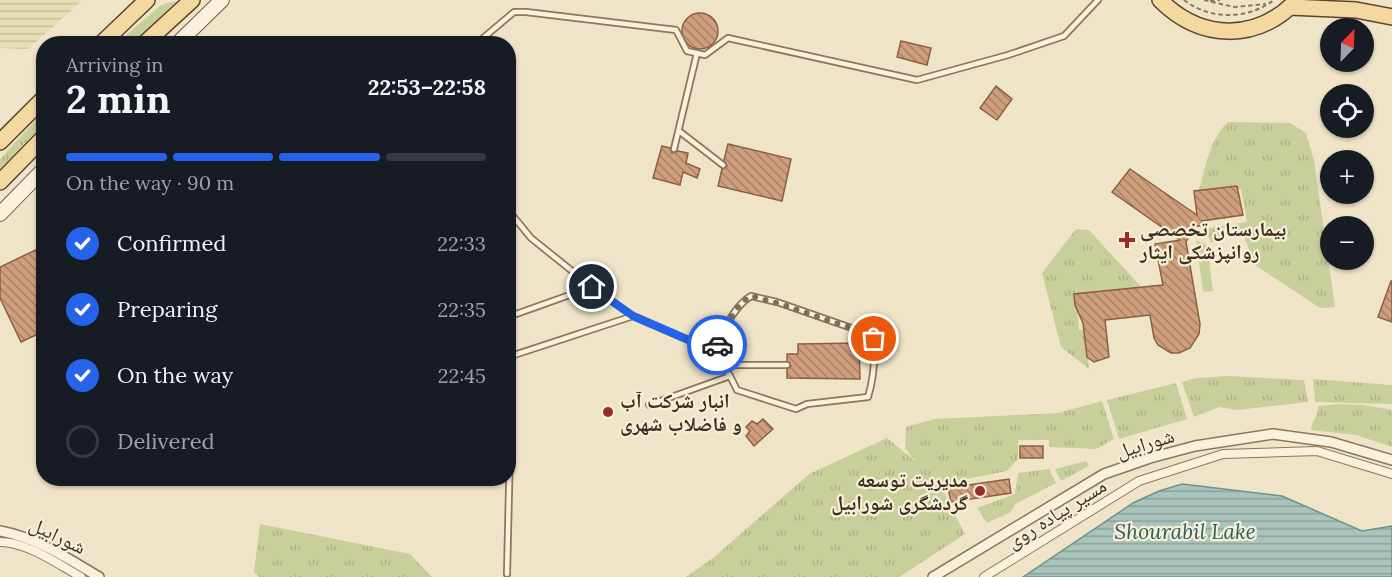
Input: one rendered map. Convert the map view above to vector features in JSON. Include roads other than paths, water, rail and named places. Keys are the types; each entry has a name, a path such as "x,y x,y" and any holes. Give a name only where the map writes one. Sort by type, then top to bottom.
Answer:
{"main road":[{"path":"109,36 147,0"},
{"path":"153,36 192,0"},
{"path":"185,36 222,0"},
{"path":"1160,0 1179,17 1191,23 1228,31 1266,23 1294,4 1356,10 1392,17"},
{"path":"1340,0 1356,10"},
{"path":"0,142 36,106"},
{"path":"0,182 36,145"},
{"path":"0,214 36,177"}],"street":[{"name":"شورابیل","path":"933,577 1104,474 1195,446 1273,434 1331,442 1392,460"},
{"name":"مسیر پیاده روی","path":"984,577 1139,481 1223,454 1317,451 1392,474"},
{"name":"شورابیل","path":"0,531 16,534 42,544 99,577"},
{"path":"0,542 9,542 46,556 81,577"}],"lane":[{"path":"486,36 514,12 526,12 676,30 687,51 705,55 728,38 917,80 1008,55 1064,36 1098,0"},
{"path":"674,149 697,53"},
{"path":"679,131 723,165"},
{"path":"516,220 531,238 592,287 633,316 714,351 737,390 796,409 807,404 868,397 872,384 875,359 874,339 866,333 751,296 741,302 730,318 714,351"},
{"path":"516,314 592,287"},
{"path":"516,354 633,316"},
{"path":"723,365 787,365"},
{"path":"649,405 730,376"},
{"path":"507,574 509,486"}],"water":[{"name":"Shourabil Lake","path":"1182,484 1282,496 1362,531 1392,526 1392,577 1023,577 1133,503"}],"place":[{"name":"بیمارستان تخصصی روانپزشکی ایثار","path":"1127,240"},
{"name":"انبار شرکت آب و فاضلاب شهری","path":"608,412"},
{"name":"مدیریت توسعه گردشگری شورابیل","path":"980,491"}]}
